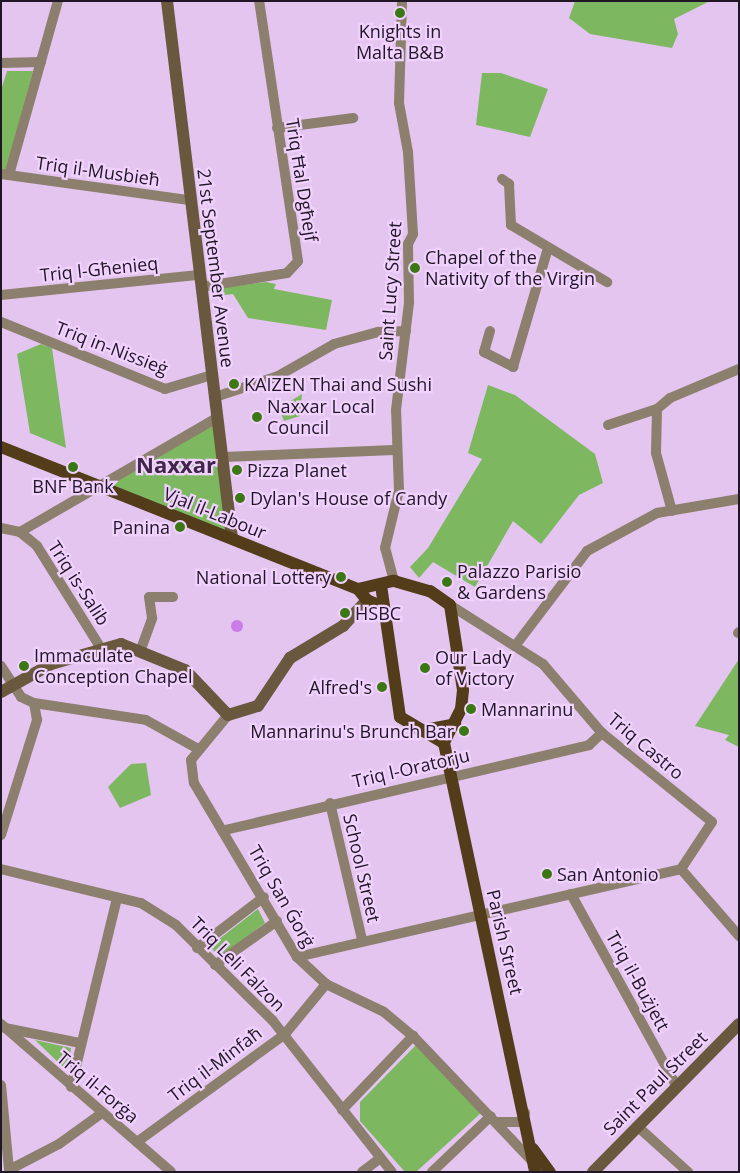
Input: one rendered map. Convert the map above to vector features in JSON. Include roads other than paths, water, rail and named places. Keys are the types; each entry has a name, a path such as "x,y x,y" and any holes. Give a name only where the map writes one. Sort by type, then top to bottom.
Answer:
{"main road":[{"name":"Vjal il-Labour","path":"1,447 358,588"},
{"path":"381,585 400,717 444,743 455,724 463,690 450,605 430,591 394,581 358,588 367,600 383,607"},
{"path":"420,730 455,724"},
{"name":"Parish Street","path":"444,743 525,1113 533,1160 550,1172"}],"street":[{"path":"5,174 41,62 58,1"},
{"name":"21st September Avenue","path":"167,1 232,538"},
{"name":"Triq Ħal Dgħejf","path":"200,281 286,274 298,261 259,1"},
{"name":"Saint Lucy Street","path":"394,581 385,548 398,490 394,450 406,331 408,244 413,234 408,152 398,103 402,1"},
{"path":"2,66 41,62"},
{"path":"277,128 353,118"},
{"name":"Triq il-Musbieħ","path":"5,174 190,200"},
{"path":"502,179 509,184 511,225 607,282"},
{"path":"490,331 484,352 513,367 548,248"},
{"name":"Triq l-Għenieq","path":"1,296 200,281"},
{"name":"Triq in-Nissieġ","path":"1,322 165,389 212,375"},
{"path":"216,397 278,376 334,344 378,332 406,331"},
{"path":"608,425 657,409 670,398 739,369"},
{"path":"657,409 656,453 672,511"},
{"path":"1,528 20,532 218,418"},
{"path":"222,457 394,450"},
{"path":"515,646 587,551 618,526 672,511 739,499"},
{"name":"Triq is-Salib","path":"20,532 47,560 100,647"},
{"path":"141,649 152,618 149,597 173,597"},
{"path":"1,692 12,683 100,647 121,644 141,649 185,670 228,715 258,706 290,658 343,626 367,600"},
{"name":"Triq Castro","path":"450,605 543,664 602,733 623,748 712,822 690,850 681,869"},
{"path":"1,666 21,697 34,703 146,720 198,749"},
{"path":"1,834 37,720 34,703"},
{"name":"Triq San Ġorġ","path":"228,715 198,749 191,760 194,783 225,830 297,957 326,984 384,1012 413,1036 533,1160"},
{"name":"Triq l-Oratorju","path":"225,830 330,803 589,745 602,733"},
{"name":"School Street","path":"330,803 362,939"},
{"name":"Triq Leli Falzon","path":"1,869 117,898 149,908 176,925 285,1034 379,1159 392,1172"},
{"path":"297,957 362,939 681,869 739,936"},
{"name":"Triq il-Bużjett","path":"571,894 676,1085"},
{"path":"197,948 264,897"},
{"path":"71,1086 117,898"},
{"path":"215,965 276,921"},
{"name":"Triq il-Minfaħ","path":"137,1142 285,1034 326,984"},
{"name":"Saint Paul Street","path":"592,1170 739,1024"},
{"name":"Triq il-Forġa","path":"3,1026 80,1043"},
{"name":"Triq il-Forġa","path":"3,1026 171,1172"},
{"path":"342,1110 413,1036"},
{"path":"1,1085 9,1170 52,1149 102,1113"},
{"path":"511,1125 521,1122 525,1113"},
{"path":"432,1172 494,1119 529,1132"},
{"path":"637,1126 688,1172"},
{"path":"362,1172 379,1159"}],"place":[{"name":"Knights in Malta B&B","path":"400,13"},
{"name":"Chapel of the Nativity of the Virgin","path":"415,268"},
{"name":"KAIZEN Thai and Sushi","path":"234,384"},
{"name":"Naxxar Local Council","path":"257,417"},
{"name":"BNF Bank","path":"73,467"},
{"name":"Pizza Planet","path":"237,470"},
{"name":"Dylan's House of Candy","path":"240,498"},
{"name":"Panina","path":"180,527"},
{"name":"National Lottery","path":"341,577"},
{"name":"Palazzo Parisio & Gardens","path":"447,582"},
{"name":"HSBC","path":"345,613"},
{"name":"Immaculate Conception Chapel","path":"24,666"},
{"name":"Our Lady of Victory","path":"425,668"},
{"name":"Alfred's","path":"382,687"},
{"name":"Mannarinu","path":"471,709"},
{"name":"Mannarinu's Brunch Bar","path":"464,731"},
{"name":"San Antonio","path":"547,874"}],"district":[{"name":"Naxxar","path":"176,465"}]}
